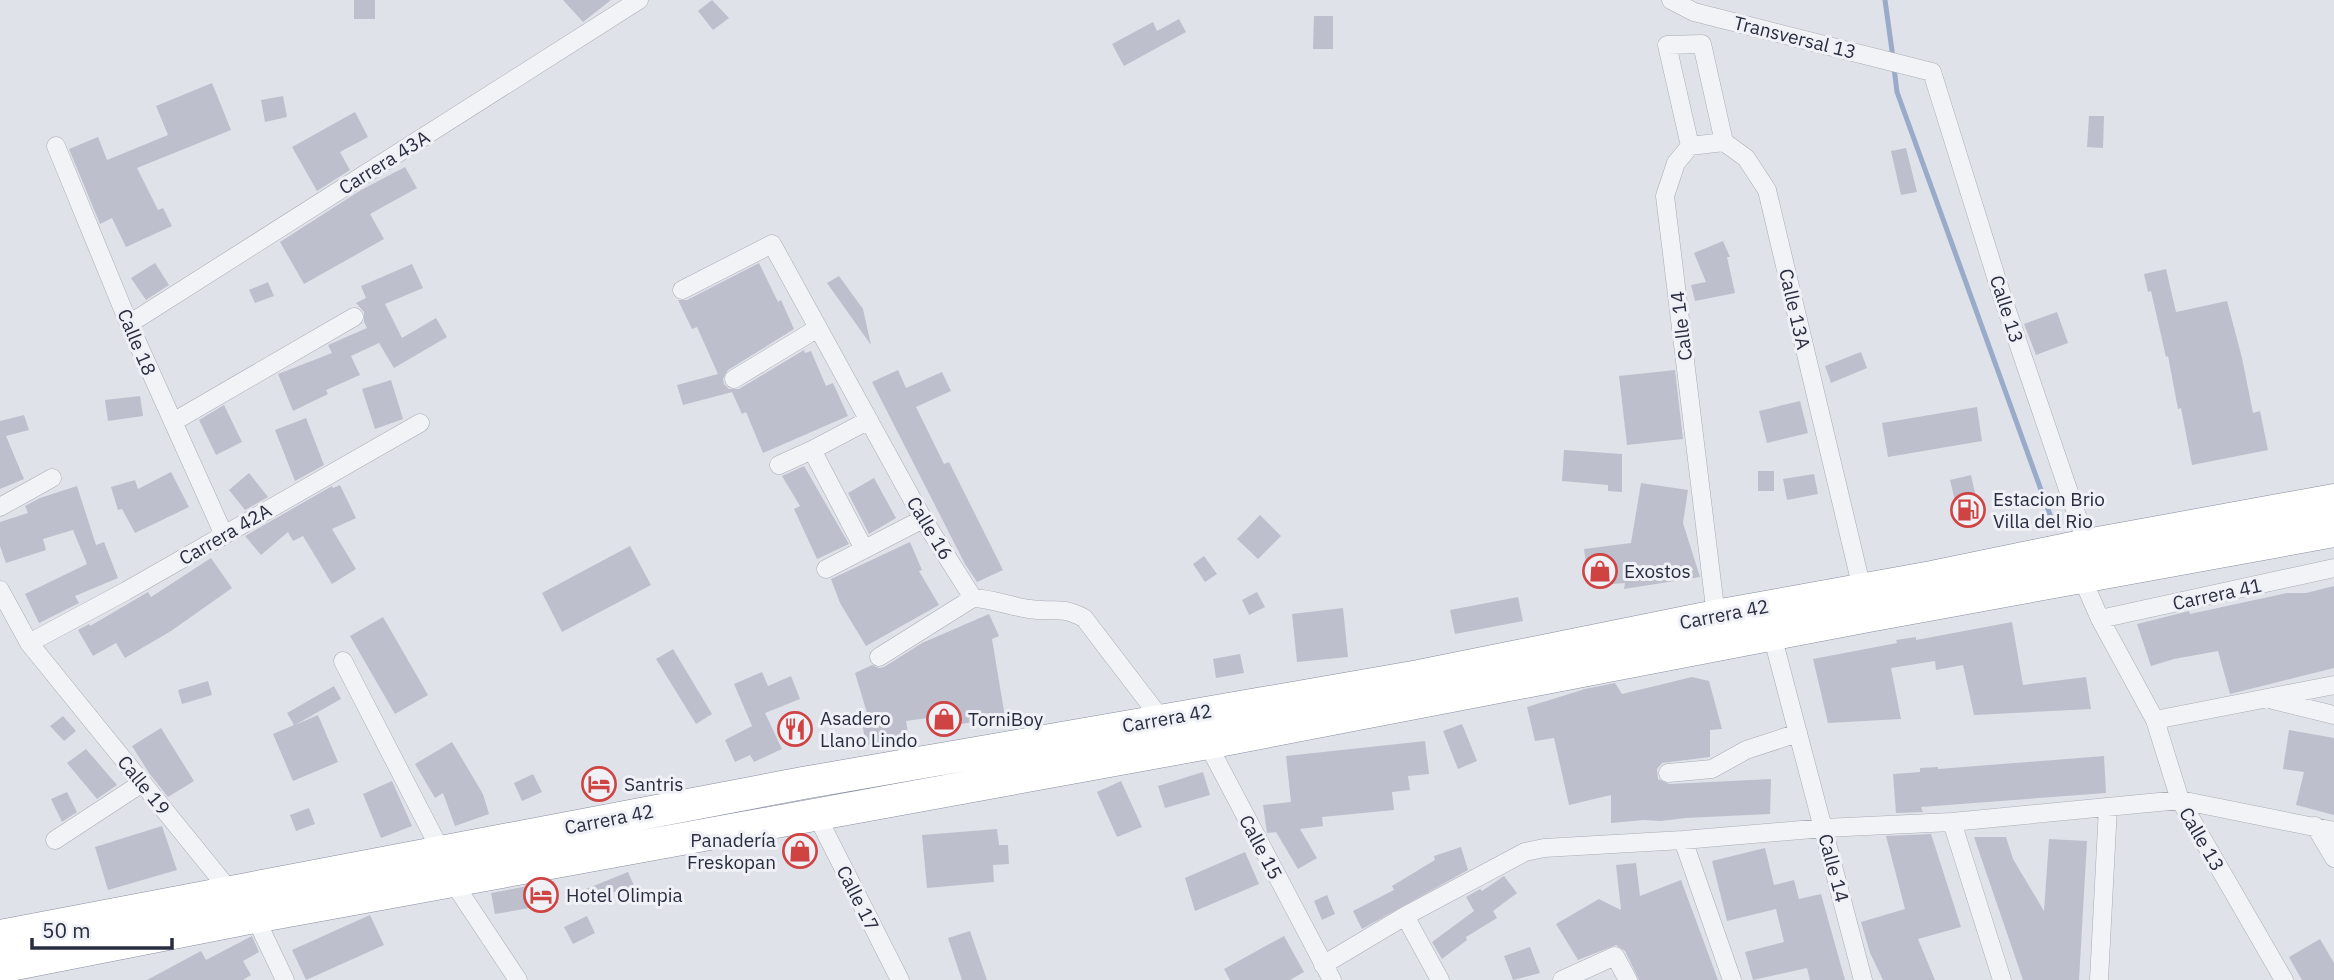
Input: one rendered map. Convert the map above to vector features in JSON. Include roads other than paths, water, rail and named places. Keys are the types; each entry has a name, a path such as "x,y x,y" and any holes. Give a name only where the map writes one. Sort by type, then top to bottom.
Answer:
{"highway":[{"name":"Carrera 42","path":"0,936 813,781 1419,676 1716,615 1932,577 2334,499"},
{"name":"Carrera 42","path":"0,967 255,917 817,816 2334,531"}],"street":[{"name":"Carrera 43A","path":"129,324 639,0"},
{"name":"Transversal 13","path":"1671,0 1693,12 1932,72"},
{"path":"1702,44 1724,142 1690,146 1667,45 1702,44"},
{"name":"Calle 13","path":"1932,72 2002,296 2087,545"},
{"name":"Calle 13A","path":"1724,142 1746,158 1767,190 1862,589"},
{"name":"Calle 18","path":"57,146 129,324 223,535"},
{"name":"Calle 14","path":"1690,146 1676,163 1665,197 1716,615"},
{"name":"Calle 16","path":"682,290 772,244 923,519 973,598"},
{"path":"173,422 354,317"},
{"path":"734,379 818,328"},
{"path":"779,465 869,419"},
{"name":"Carrera 42A","path":"29,643 420,423"},
{"path":"812,450 864,549"},
{"path":"0,507 52,478"},
{"path":"826,569 923,519"},
{"name":"Carrera 41","path":"2100,619 2334,568"},
{"name":"Calle 13","path":"2082,578 2100,619 2155,720 2180,800 2284,980"},
{"name":"Calle 19","path":"0,590 29,643 230,891 255,917 285,980"},
{"path":"878,657 973,598 994,599 1031,610 1067,609 1084,618 1176,717"},
{"name":"Calle 14","path":"1772,635 1863,980"},
{"path":"343,661 441,851"},
{"path":"2155,720 2334,685"},
{"path":"2266,699 2334,715"},
{"name":"Calle 15","path":"1176,717 1208,743 1329,976"},
{"path":"1668,773 1712,769 1746,750 1798,733"},
{"path":"55,840 142,783"},
{"path":"1329,976 1405,916 1525,852 1544,848 1824,828 1952,822 2180,800 2334,831"},
{"path":"2099,980 2108,807"},
{"name":"Calle 17","path":"817,816 900,980"},
{"path":"1952,822 2001,980"},
{"path":"2315,826 2334,858"},
{"path":"1683,840 1732,980"},
{"path":"453,882 518,980"},
{"path":"1405,916 1440,980"},
{"path":"1562,980 1615,956 1628,980"}],"waterway":[{"path":"1885,0 1893,58"},
{"path":"1894,68 1897,92 2053,523"}],"place":[{"name":"Estacion Brio Villa del Rio","path":"1968,510"},
{"name":"Exostos","path":"1600,571"},
{"name":"TorniBoy","path":"944,719"},
{"name":"Asadero Llano Lindo","path":"795,729"},
{"name":"Santris","path":"599,784"},
{"name":"Panadería Freskopan","path":"800,851"},
{"name":"Hotel Olimpia","path":"541,895"}]}
